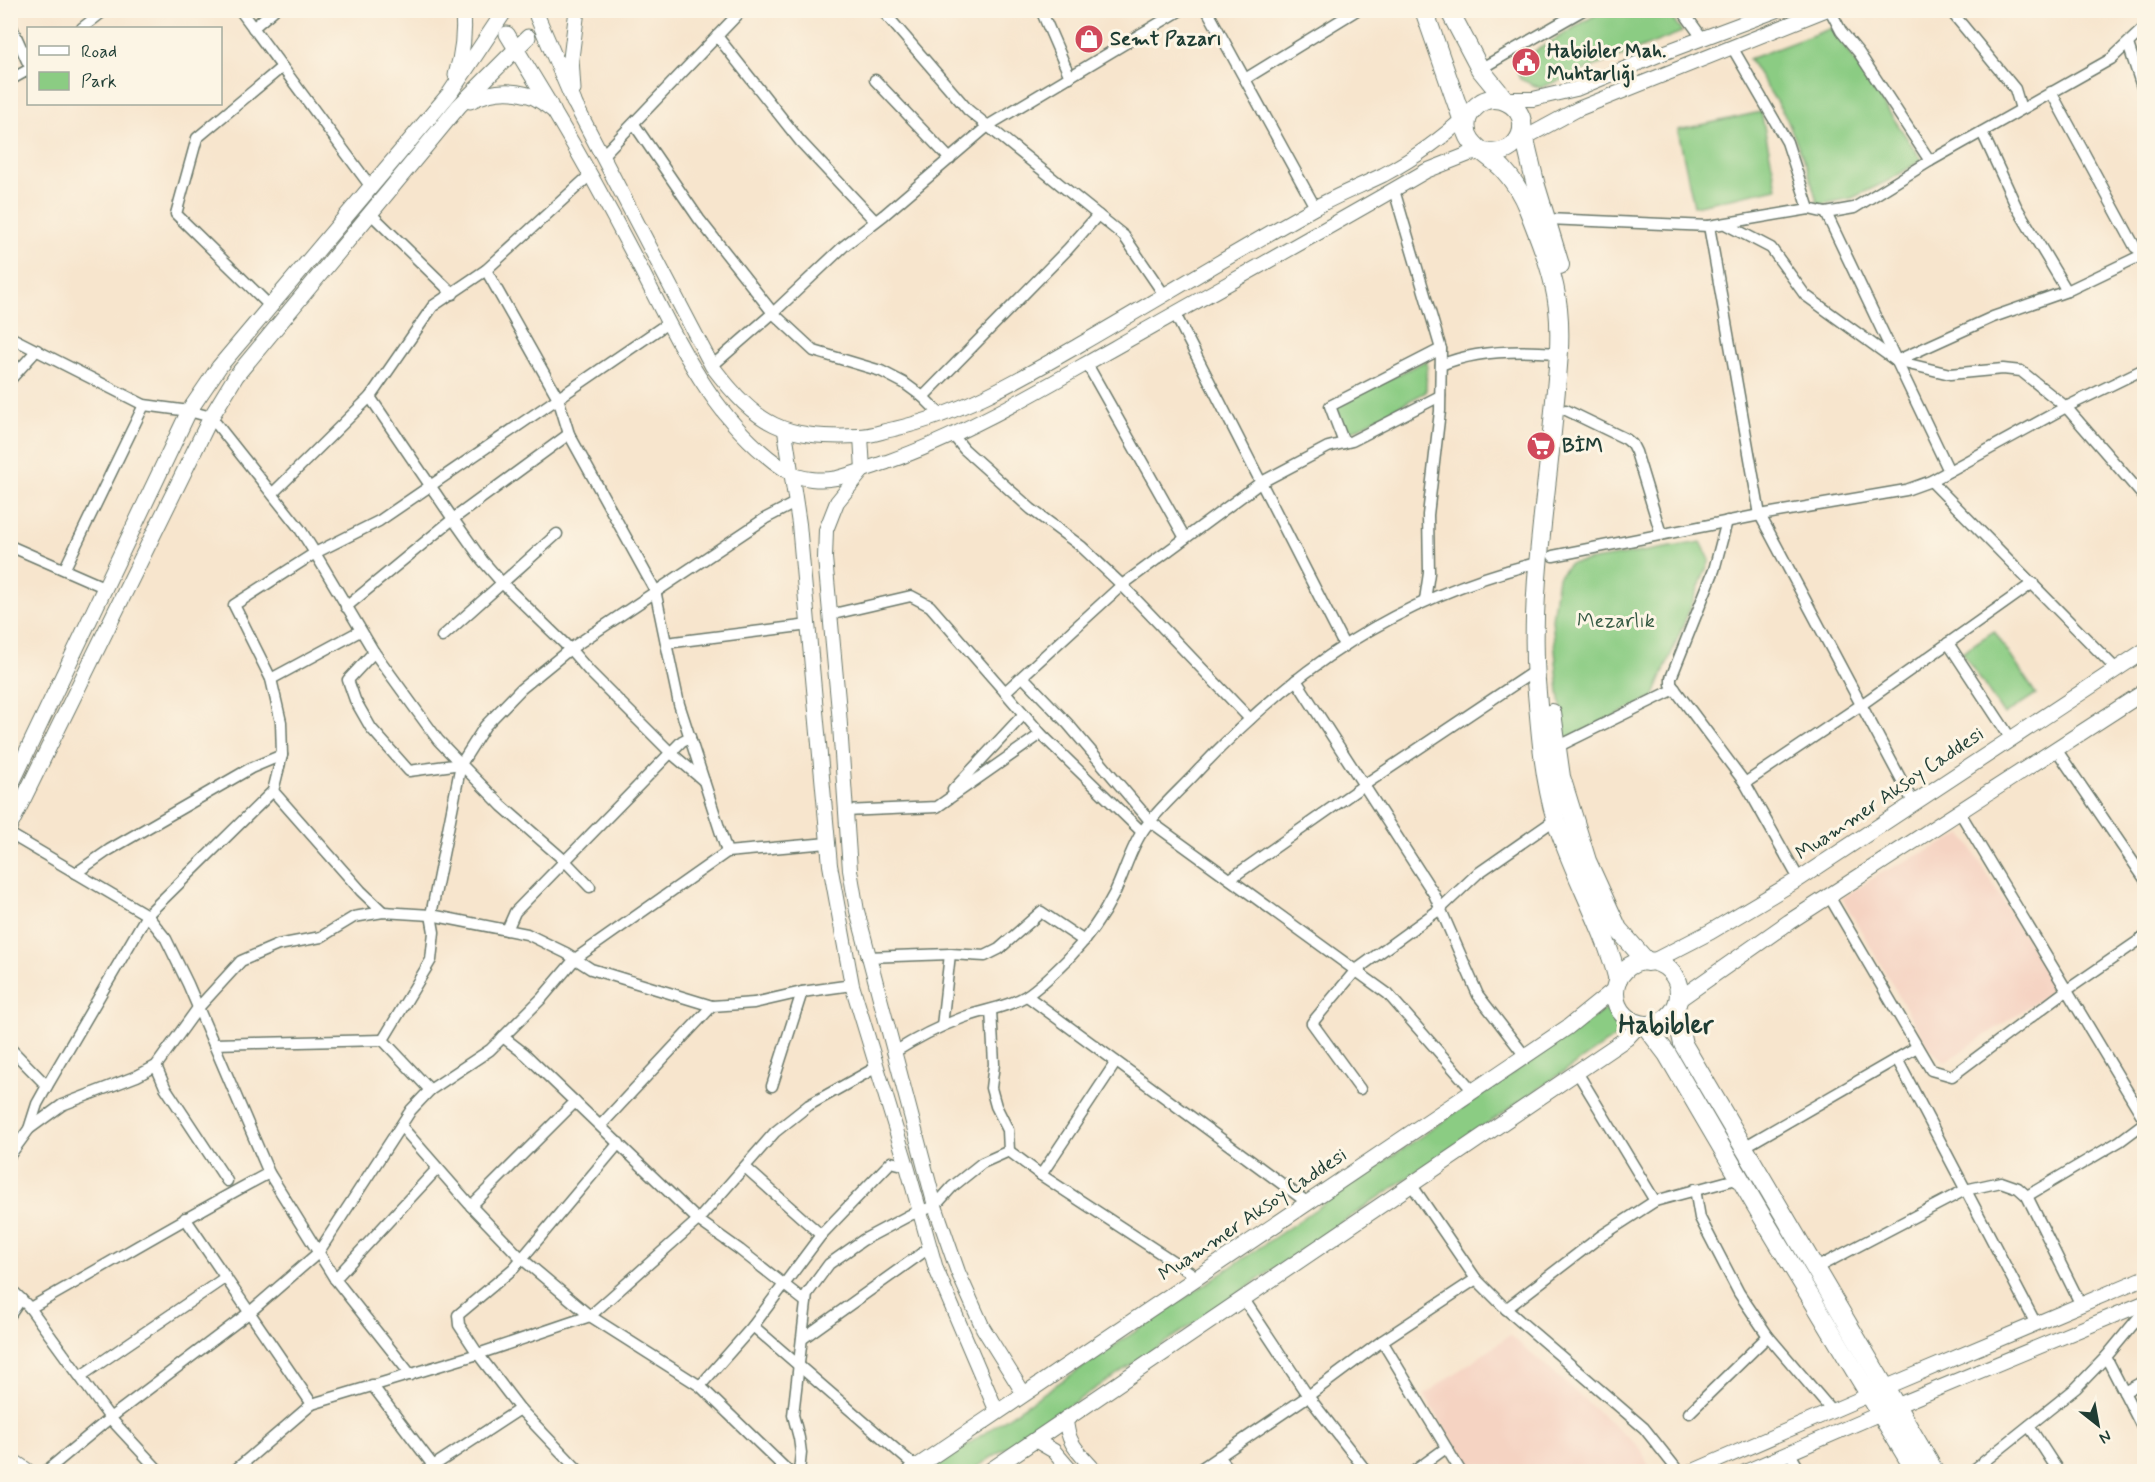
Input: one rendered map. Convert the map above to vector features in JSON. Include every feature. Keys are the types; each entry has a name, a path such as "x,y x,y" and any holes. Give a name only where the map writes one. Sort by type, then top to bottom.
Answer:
{"main road":[{"path":"450,93 462,56 465,30 463,10"},
{"path":"574,102 571,58 577,10"},
{"path":"1424,10 1468,120 1471,142 1500,166 1522,195 1545,253 1558,307 1558,353 1546,559 1548,679 1561,777 1587,861 1618,929 1650,962 1665,967 1672,974 1679,991 1676,1005 1683,1044 1898,1405 1935,1472"},
{"path":"1449,10 1480,69 1503,100 1515,108 1536,186 1557,250 1570,306 1566,410 1546,559 1534,619 1536,670 1547,774 1556,819 1612,956 1617,984 1617,1003 1620,1010 1631,1021 1642,1024 1662,1021 1676,1005 1829,896 2145,692"},
{"path":"10,787 189,411 219,368 450,93 501,20"},
{"path":"501,20 517,39 537,21"},
{"path":"501,20 553,110"},
{"path":"537,21 574,102"},
{"path":"11,827 212,417 236,376 459,106 516,49 537,21"},
{"path":"459,106 485,93 510,92 530,95 553,110"},
{"path":"1468,120 1489,99 1503,100"},
{"path":"1485,152 1502,153 1521,135"},
{"name":"Muammer Aksoy Caddesi","path":"1650,962 1710,932 1799,879 2145,651"},
{"path":"1617,984 1630,967 1650,962"},
{"name":"Muammer Aksoy Caddesi","path":"913,1469 1568,1027 1617,984"},
{"path":"988,1472 1627,1038 1642,1024"},
{"path":"1642,1024 1667,1054 1916,1472"},
{"path":"10,1461 26,1472"}],"street":[{"path":"83,27 105,10"},
{"path":"240,10 371,187"},
{"path":"253,28 273,10"},
{"path":"603,154 742,10"},
{"path":"882,10 968,110 1124,236 1175,314 1344,645"},
{"path":"1041,10 1070,77"},
{"path":"712,366 773,313 844,246 989,125 1181,10"},
{"path":"1207,10 1326,229"},
{"path":"1245,79 1357,10"},
{"path":"1480,69 1583,10"},
{"path":"1682,10 1703,39"},
{"path":"1503,100 1533,99 1576,89 1663,53 1778,10"},
{"path":"1521,135 1578,109 1825,10"},
{"path":"1830,10 1841,31 1877,80 1930,161"},
{"path":"1950,10 2015,89 2021,109"},
{"path":"10,23 27,61"},
{"path":"1547,219 1710,226 1727,225 1809,209 1826,213 1854,208 1930,161 2110,59 2145,28"},
{"path":"717,36 800,141 874,221"},
{"path":"2128,44 2145,93"},
{"path":"1732,47 1787,142 1809,209"},
{"path":"270,306 176,214 197,138 282,67"},
{"path":"10,80 27,71"},
{"path":"875,80 950,159"},
{"path":"2051,92 2135,247 2145,253"},
{"path":"574,102 712,366 725,383 768,423 784,430 816,435 861,436 942,416 1020,379 1315,207 1385,174 1468,120"},
{"path":"553,110 591,174 668,323 707,390 747,439 790,474 804,478 836,478 927,448 1087,364 1426,171 1469,154 1485,152"},
{"path":"634,124 699,219 773,313 814,351 880,371 904,383 923,397 942,416"},
{"path":"1982,132 2016,206 2067,291"},
{"path":"273,494 370,397 433,306 486,270 591,174"},
{"path":"1394,190 1441,349 1440,411 1428,515 1429,573 1425,600"},
{"path":"370,213 453,294"},
{"path":"1826,213 1949,471"},
{"path":"923,397 1068,249 1098,214"},
{"path":"1727,225 1771,248 1805,295 1896,361 1950,374 2003,369 2021,371 2066,407 2145,497"},
{"path":"1710,226 1760,514 1914,804"},
{"path":"1896,361 1993,317 2067,291 2145,253"},
{"path":"486,270 558,399 569,434 655,590 680,704 727,852"},
{"path":"10,1155 29,1129 37,1104 147,915 273,791 282,755 281,722 271,679 234,605 315,553 379,521 668,323"},
{"path":"10,337 144,405 189,411 212,417 300,529 360,631 438,740 502,806 565,861 590,887"},
{"path":"1344,443 1330,405 1441,349"},
{"path":"10,380 37,350"},
{"path":"1441,364 1485,354 1522,351 1558,353"},
{"path":"1087,364 1185,538"},
{"path":"233,1472 312,1404 478,1354 590,1316 698,1220 775,1132 809,1105 877,1067 893,1053 942,1026 964,1017 1005,1006 1027,996 1066,961 1084,941 1113,895 1142,832 1151,822 1250,719 1296,680 1344,645 1425,600 1500,572 1546,559 1760,514 1906,490 1931,481 2066,407 2145,369"},
{"path":"1005,692 1122,585 1260,483 1328,447 1352,441 1440,396"},
{"path":"370,397 482,560 671,753 704,781"},
{"path":"65,568 144,405"},
{"path":"1566,410 1632,444 1661,534"},
{"path":"784,430 809,625 828,843 838,916 852,985 936,1269 997,1412"},
{"path":"346,607 453,519 569,434"},
{"path":"953,435 964,449 1031,509 1082,547 1122,585 1250,719"},
{"path":"861,436 863,470 837,502 826,530 825,558 850,870 856,911 935,1206 958,1272 983,1328 1024,1394"},
{"path":"1931,481 2116,669"},
{"path":"383,1040 431,960 434,932 431,915 461,764 485,726 521,689 570,649 655,590 766,518 795,503"},
{"path":"1727,521 1714,570 1671,678 1671,684 1745,783 1799,879"},
{"path":"442,637 557,534"},
{"path":"10,546 65,568 106,588"},
{"path":"1745,783 1861,705 2033,583"},
{"path":"829,615 911,596 930,606 1041,734 1142,832"},
{"path":"666,643 809,625"},
{"path":"271,679 360,631"},
{"path":"1948,643 2012,739"},
{"path":"374,652 348,680 355,700 371,728 409,771 461,764"},
{"path":"1230,879 1364,785 1536,670"},
{"path":"1023,677 1068,724 1151,822 1388,994 1473,1091"},
{"path":"1296,680 1434,894 1478,995 1525,1056"},
{"path":"1557,747 1675,689"},
{"path":"937,807 1024,714"},
{"path":"845,811 937,807 1041,734"},
{"path":"507,930 515,912 682,741 690,737"},
{"path":"2056,749 2145,878"},
{"path":"76,873 109,850 251,768 282,755"},
{"path":"273,791 361,891 383,912"},
{"path":"1959,811 2145,1121 2120,1141 2027,1196"},
{"path":"1360,1089 1312,1023 1356,970 1440,909 1477,874 1556,819"},
{"path":"11,827 76,873 147,915 166,939 269,1173 335,1279 411,1375"},
{"path":"45,1472 111,1418 250,1312 318,1253 411,1110 430,1090 490,1050 542,998 575,959 727,852 828,843"},
{"path":"1829,896 1931,1070 1952,1076 2067,990 2145,937"},
{"path":"29,1129 62,1106 156,1066 198,1008 241,961 278,945 321,937 354,917 383,912 431,915 527,934 591,969 712,1006 754,1003 802,992 852,985"},
{"path":"867,957 950,954 985,956 999,949 1041,912 1084,941"},
{"path":"942,1026 950,954"},
{"path":"772,1086 802,992"},
{"path":"1027,996 1308,1203"},
{"path":"601,1125 712,1006"},
{"path":"991,1010 994,1065 991,1088 996,1106 1008,1130 1009,1150 1041,1175 1197,1277"},
{"path":"503,1036 601,1125 698,1220 806,1302"},
{"path":"214,1044 383,1040 430,1090"},
{"path":"1744,1147 1917,1047"},
{"path":"10,1048 47,1086"},
{"path":"1897,1059 2036,1324"},
{"path":"1041,1175 1116,1062"},
{"path":"156,1066 165,1087 226,1181"},
{"path":"1577,1072 1655,1201"},
{"path":"471,1206 575,1102"},
{"path":"401,1126 437,1169 521,1258 590,1316 700,1386 789,1472"},
{"path":"576,1470 520,1408 478,1354 459,1325 458,1315 514,1268 619,1143"},
{"path":"799,1472 800,1438 793,1414 807,1294 829,1264 863,1240 918,1212 935,1206 952,1186 982,1163 1009,1150"},
{"path":"700,1386 753,1326 821,1235 891,1162 907,1166"},
{"path":"745,1167 821,1235"},
{"path":"335,1279 437,1169"},
{"path":"30,1308 185,1218 269,1173"},
{"path":"1506,1309 1601,1236 1655,1201 1740,1178"},
{"path":"1816,1268 1965,1190 2001,1182 2018,1188 2027,1196 2081,1305"},
{"path":"1411,1184 1476,1279 1506,1309 1644,1428 1679,1472"},
{"path":"1695,1189 1700,1218 1739,1293 1768,1336 1832,1411"},
{"path":"185,1218 312,1404"},
{"path":"802,1339 929,1248"},
{"path":"81,1376 226,1277"},
{"path":"1886,1387 2145,1278"},
{"path":"1196,1472 1308,1396 1382,1341 1476,1279"},
{"path":"10,1288 30,1308 111,1418 159,1471"},
{"path":"1243,1298 1308,1396 1367,1472"},
{"path":"10,1315 21,1299"},
{"path":"1898,1405 2145,1303"},
{"path":"1971,1472 2076,1388 2145,1311"},
{"path":"753,1326 799,1363 913,1469"},
{"path":"1689,1413 1768,1336"},
{"path":"1382,1341 1461,1472"},
{"path":"2106,1357 2145,1431"},
{"path":"2124,1392 2145,1380"},
{"path":"372,1385 432,1470 520,1408"},
{"path":"1691,1472 1869,1395"},
{"path":"1745,1472 1881,1413"},
{"path":"1066,1418 1067,1432 1071,1442 1096,1472"},
{"path":"2029,1426 2059,1472"},
{"path":"1035,1440 1054,1451 1071,1472"},
{"path":"1413,1472 1446,1448"},
{"path":"1789,1452 1801,1472"},
{"path":"1219,1455 1231,1472"}],"shaded area":[{"path":"1963,834 2052,982 2048,994 1945,1062 1929,1048 1842,898 1883,872"},
{"path":"1510,1335 1641,1449 1650,1469 1644,1472 1472,1471 1424,1395"}],"green space":[{"path":"1602,11 1667,11 1682,32 1540,88 1520,79 1515,63"},
{"path":"1832,28 1922,160 1890,180 1852,198 1818,205 1807,167 1786,117 1749,59"},
{"path":"1761,112 1777,188 1694,206 1678,130"},
{"path":"1427,360 1426,392 1349,433 1334,406"},
{"name":"Mezarlık","path":"1701,542 1710,560 1653,698 1566,739 1552,619 1558,577 1569,564"},
{"path":"1994,631 2036,694 2004,715 1962,652"},
{"path":"1607,1008 1625,1030 1196,1322 971,1471 927,1472 1281,1233"}],"place":[{"name":"Semt Pazarı","path":"1089,39"},
{"name":"Habibler Mah. Muhtarlığı","path":"1526,62"},
{"name":"BİM","path":"1541,446"}],"district":[{"name":"Habibler","path":"1666,1026"}]}
